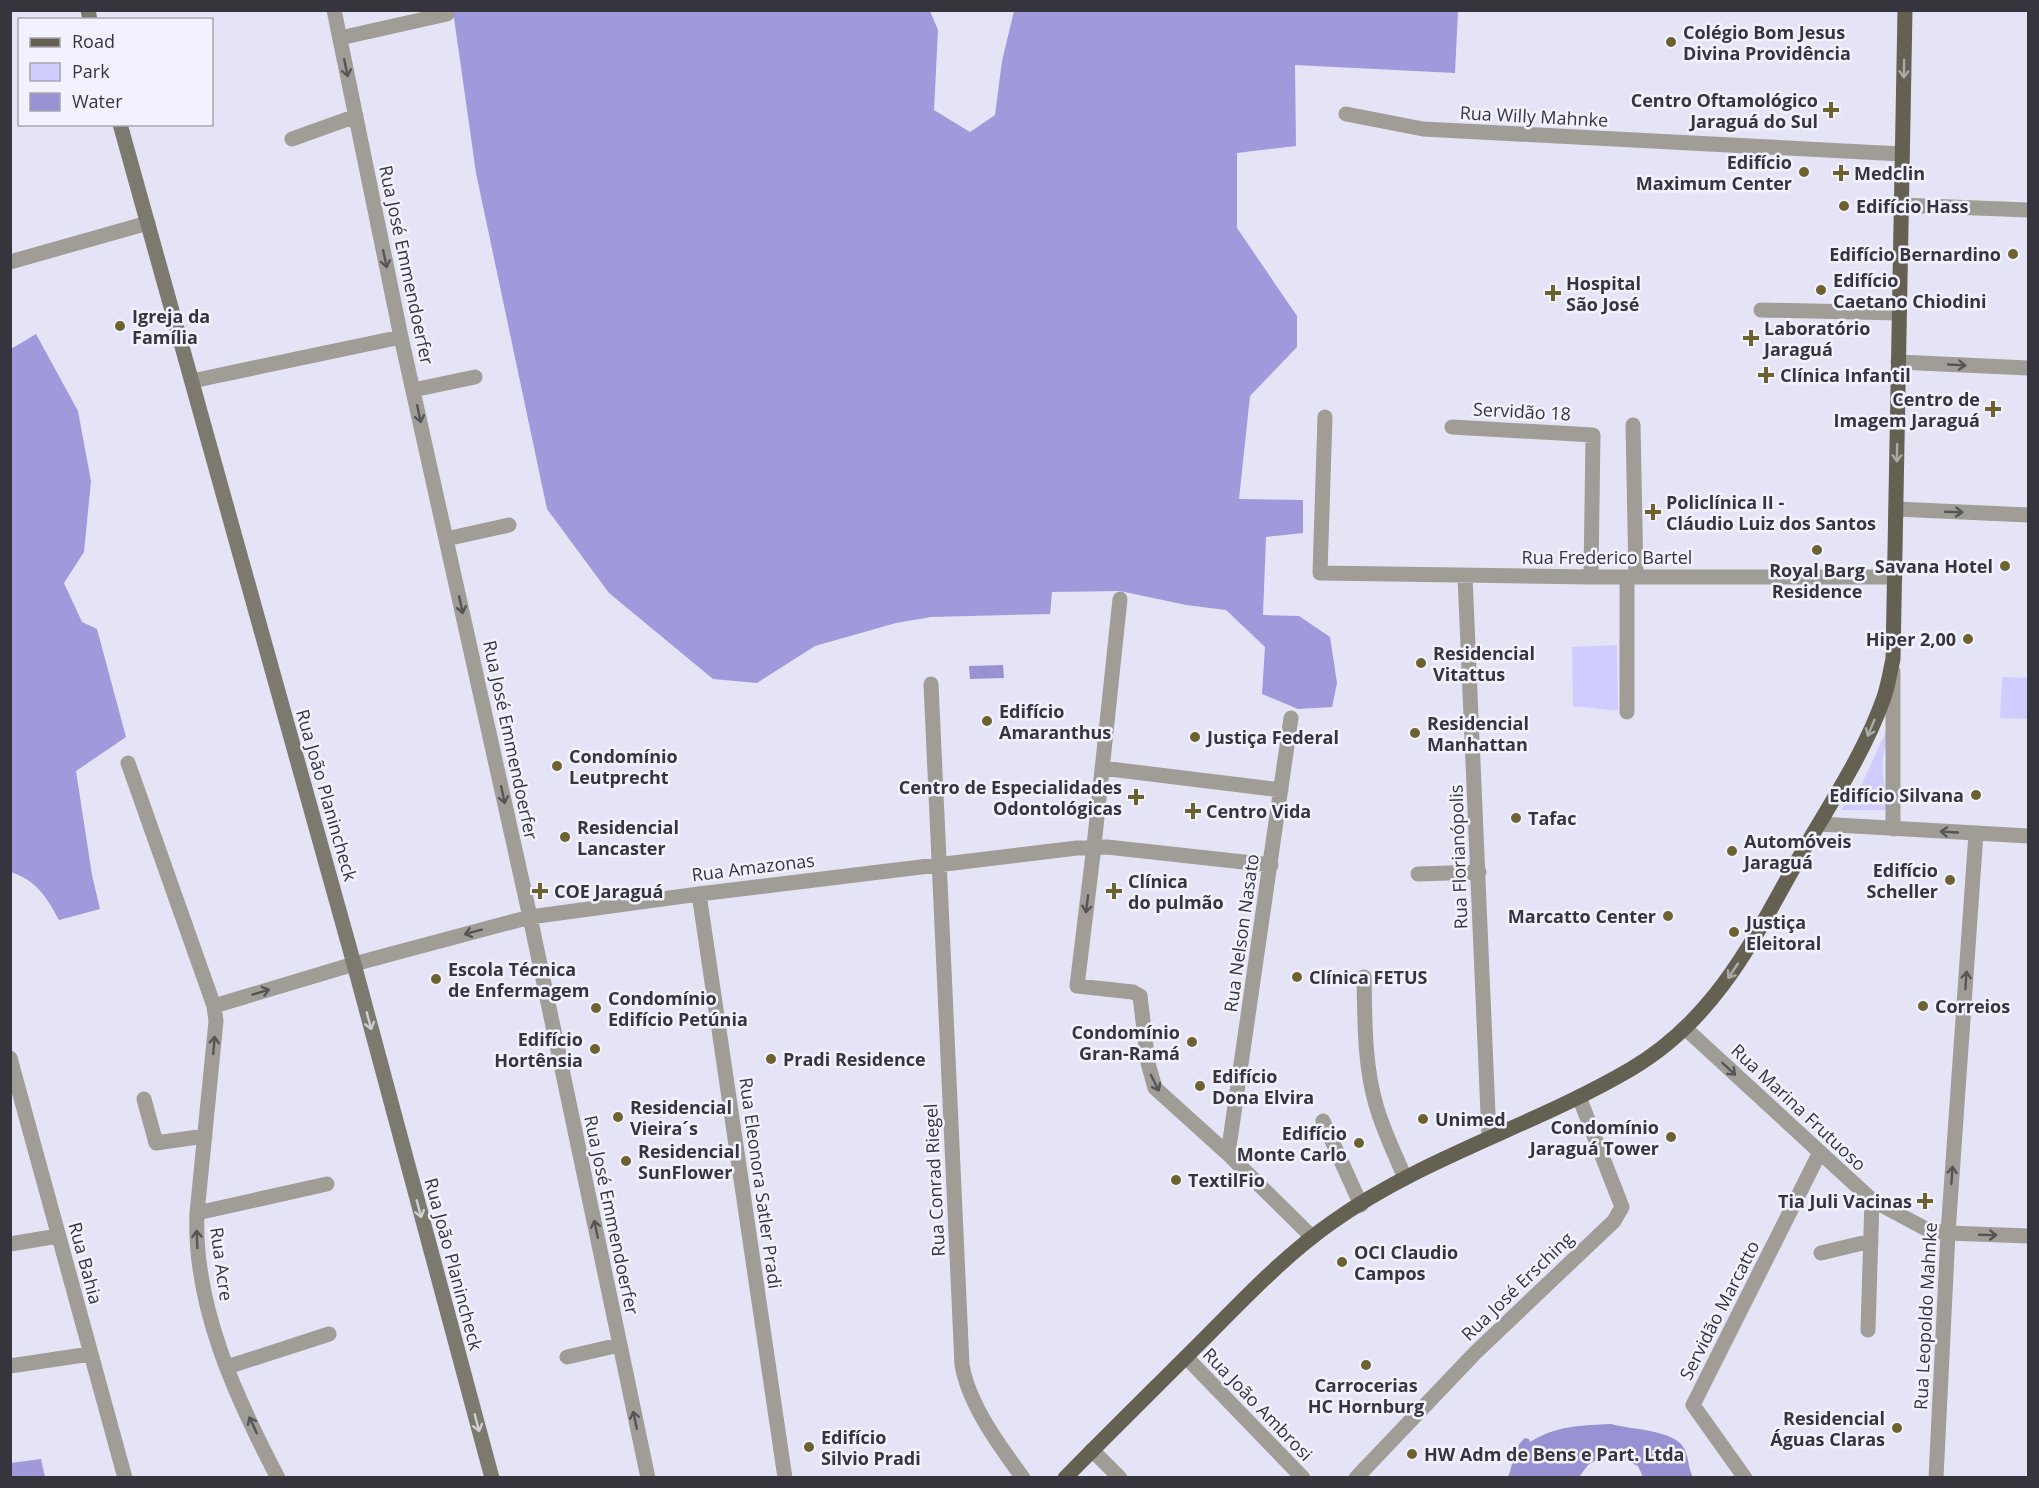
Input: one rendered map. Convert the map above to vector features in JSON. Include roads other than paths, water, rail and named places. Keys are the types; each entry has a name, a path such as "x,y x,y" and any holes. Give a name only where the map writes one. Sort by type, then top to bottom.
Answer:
{"main road":[{"path":"1065,1478 1267,1275 1332,1222 1405,1178 1579,1097 1633,1068 1686,1029 1724,984 1742,958 1819,825 1868,737 1884,698 1893,659 1905,10"},
{"name":"Rua João Planincheck","path":"121,126 354,964 492,1478"}],"street":[{"name":"Rua José Emmendoerfer","path":"334,10 401,337 530,917 648,1478"},
{"path":"340,38 447,14"},
{"name":"Rua Willy Mahnke","path":"1346,114 1429,130 1902,154"},
{"path":"292,139 356,116"},
{"path":"1901,205 2028,210"},
{"path":"10,262 148,223"},
{"path":"1761,310 1899,313"},
{"path":"192,381 401,337"},
{"path":"1898,362 2028,368"},
{"path":"413,390 475,377"},
{"name":"Rua Frederico Bartel","path":"1325,417 1320,573 1591,577 1895,577"},
{"path":"1627,712 1633,425"},
{"name":"Servidão 18","path":"1452,427 1593,435 1591,577"},
{"path":"1896,509 2028,514"},
{"path":"446,539 509,525"},
{"name":"Rua Florianópolis","path":"1466,576 1490,1137"},
{"path":"1120,599 1077,986 1133,992 1140,996 1148,1063 1155,1088 1228,1154 1312,1237"},
{"path":"1893,659 1893,829"},
{"name":"Rua Conrad Riegel","path":"930,684 962,1365 971,1396 1023,1478"},
{"name":"Rua Nelson Nasato","path":"1228,1154 1291,717"},
{"name":"Rua Acre","path":"128,763 214,1006 216,1021 196,1237 204,1290 227,1367 278,1478"},
{"path":"1102,768 1281,790"},
{"path":"1819,825 2028,836"},
{"name":"Rua Leopoldo Mahnke","path":"1936,1478 1948,1233 1976,833"},
{"name":"Rua Amazonas","path":"214,1006 354,964 530,917 699,894 1094,846 1271,865"},
{"path":"1418,874 1479,872"},
{"name":"Rua Eleonora Satler Pradi","path":"699,894 785,1478"},
{"path":"1364,977 1365,1044 1376,1106 1405,1178"},
{"name":"Rua Marina Frutuoso","path":"1686,1029 1819,1154 1872,1200 1928,1230 2028,1236"},
{"name":"Rua Bahia","path":"10,1058 125,1478"},
{"name":"Rua José Ersching","path":"1356,1478 1475,1353 1614,1221 1622,1207 1579,1097"},
{"path":"144,1099 156,1143 205,1136"},
{"path":"1323,1121 1361,1205"},
{"name":"Servidão Marcatto","path":"1745,1478 1694,1405 1819,1154"},
{"path":"197,1213 327,1184"},
{"path":"1868,1330 1872,1200"},
{"path":"10,1244 58,1236"},
{"path":"1821,1253 1871,1241"},
{"path":"227,1367 329,1334"},
{"path":"567,1357 619,1345"},
{"path":"10,1366 90,1354"},
{"name":"Rua João Ambrosi","path":"1186,1357 1304,1478"},
{"path":"1092,1450 1120,1478"}],"water":[{"path":"1003,665 1004,678 970,679 969,666"},
{"path":"1611,1424 1663,1434 1680,1443 1685,1450 1693,1477 1643,1477 1638,1466 1615,1455 1596,1460 1588,1465 1579,1477 1508,1477 1515,1451 1525,1438 1530,1442 1559,1430"}],"place":[{"name":"Colégio Bom Jesus Divina Providência","path":"1671,42"},
{"name":"Centro Oftamológico Jaraguá do Sul","path":"1831,110"},
{"name":"Edifício Maximum Center","path":"1804,172"},
{"name":"Medclin","path":"1841,173"},
{"name":"Edifício Hass","path":"1844,206"},
{"name":"Edifício Bernardino","path":"2013,254"},
{"name":"Edifício Caetano Chiodini","path":"1821,290"},
{"name":"Hospital São José","path":"1553,293"},
{"name":"Igreja da Família","path":"120,326"},
{"name":"Laboratório Jaraguá","path":"1751,338"},
{"name":"Clínica Infantil","path":"1766,375"},
{"name":"Centro de Imagem Jaraguá","path":"1993,409"},
{"name":"Policlínica II - Cláudio Luiz dos Santos","path":"1653,512"},
{"name":"Royal Barg Residence","path":"1817,550"},
{"name":"Savana Hotel","path":"2005,566"},
{"name":"Hiper 2,00","path":"1968,639"},
{"name":"Residencial Vitattus","path":"1421,663"},
{"name":"Edifício Amaranthus","path":"987,721"},
{"name":"Residencial Manhattan","path":"1415,733"},
{"name":"Justiça Federal","path":"1195,737"},
{"name":"Condomínio Leutprecht","path":"557,766"},
{"name":"Edifício Silvana","path":"1976,795"},
{"name":"Centro de Especialidades Odontológicas","path":"1136,797"},
{"name":"Centro Vida","path":"1193,811"},
{"name":"Tafac","path":"1516,818"},
{"name":"Residencial Lancaster","path":"565,837"},
{"name":"Automóveis Jaraguá","path":"1732,851"},
{"name":"Edifício Scheller","path":"1950,880"},
{"name":"COE Jaraguá","path":"540,891"},
{"name":"Clínica do pulmão","path":"1114,891"},
{"name":"Marcatto Center","path":"1668,916"},
{"name":"Justiça Eleitoral","path":"1734,932"},
{"name":"Clínica FETUS","path":"1297,977"},
{"name":"Escola Técnica de Enfermagem","path":"436,979"},
{"name":"Correios","path":"1923,1006"},
{"name":"Condomínio Edifício Petúnia","path":"596,1008"},
{"name":"Condomínio Gran-Ramá","path":"1192,1042"},
{"name":"Edifício Hortênsia","path":"595,1049"},
{"name":"Pradi Residence","path":"771,1059"},
{"name":"Edifício Dona Elvira","path":"1200,1086"},
{"name":"Residencial Vieira´s","path":"618,1117"},
{"name":"Unimed","path":"1423,1119"},
{"name":"Condomínio Jaraguá Tower","path":"1671,1137"},
{"name":"Edifício Monte Carlo","path":"1359,1143"},
{"name":"Residencial SunFlower","path":"626,1161"},
{"name":"TextilFio","path":"1176,1180"},
{"name":"Tia Juli Vacinas","path":"1925,1201"},
{"name":"OCI Claudio Campos","path":"1342,1262"},
{"name":"Carrocerias HC Hornburg","path":"1366,1365"},
{"name":"Residencial Águas Claras","path":"1897,1428"},
{"name":"Edifício Silvio Pradi","path":"809,1447"},
{"name":"HW Adm de Bens e Part. Ltda","path":"1412,1454"}]}
